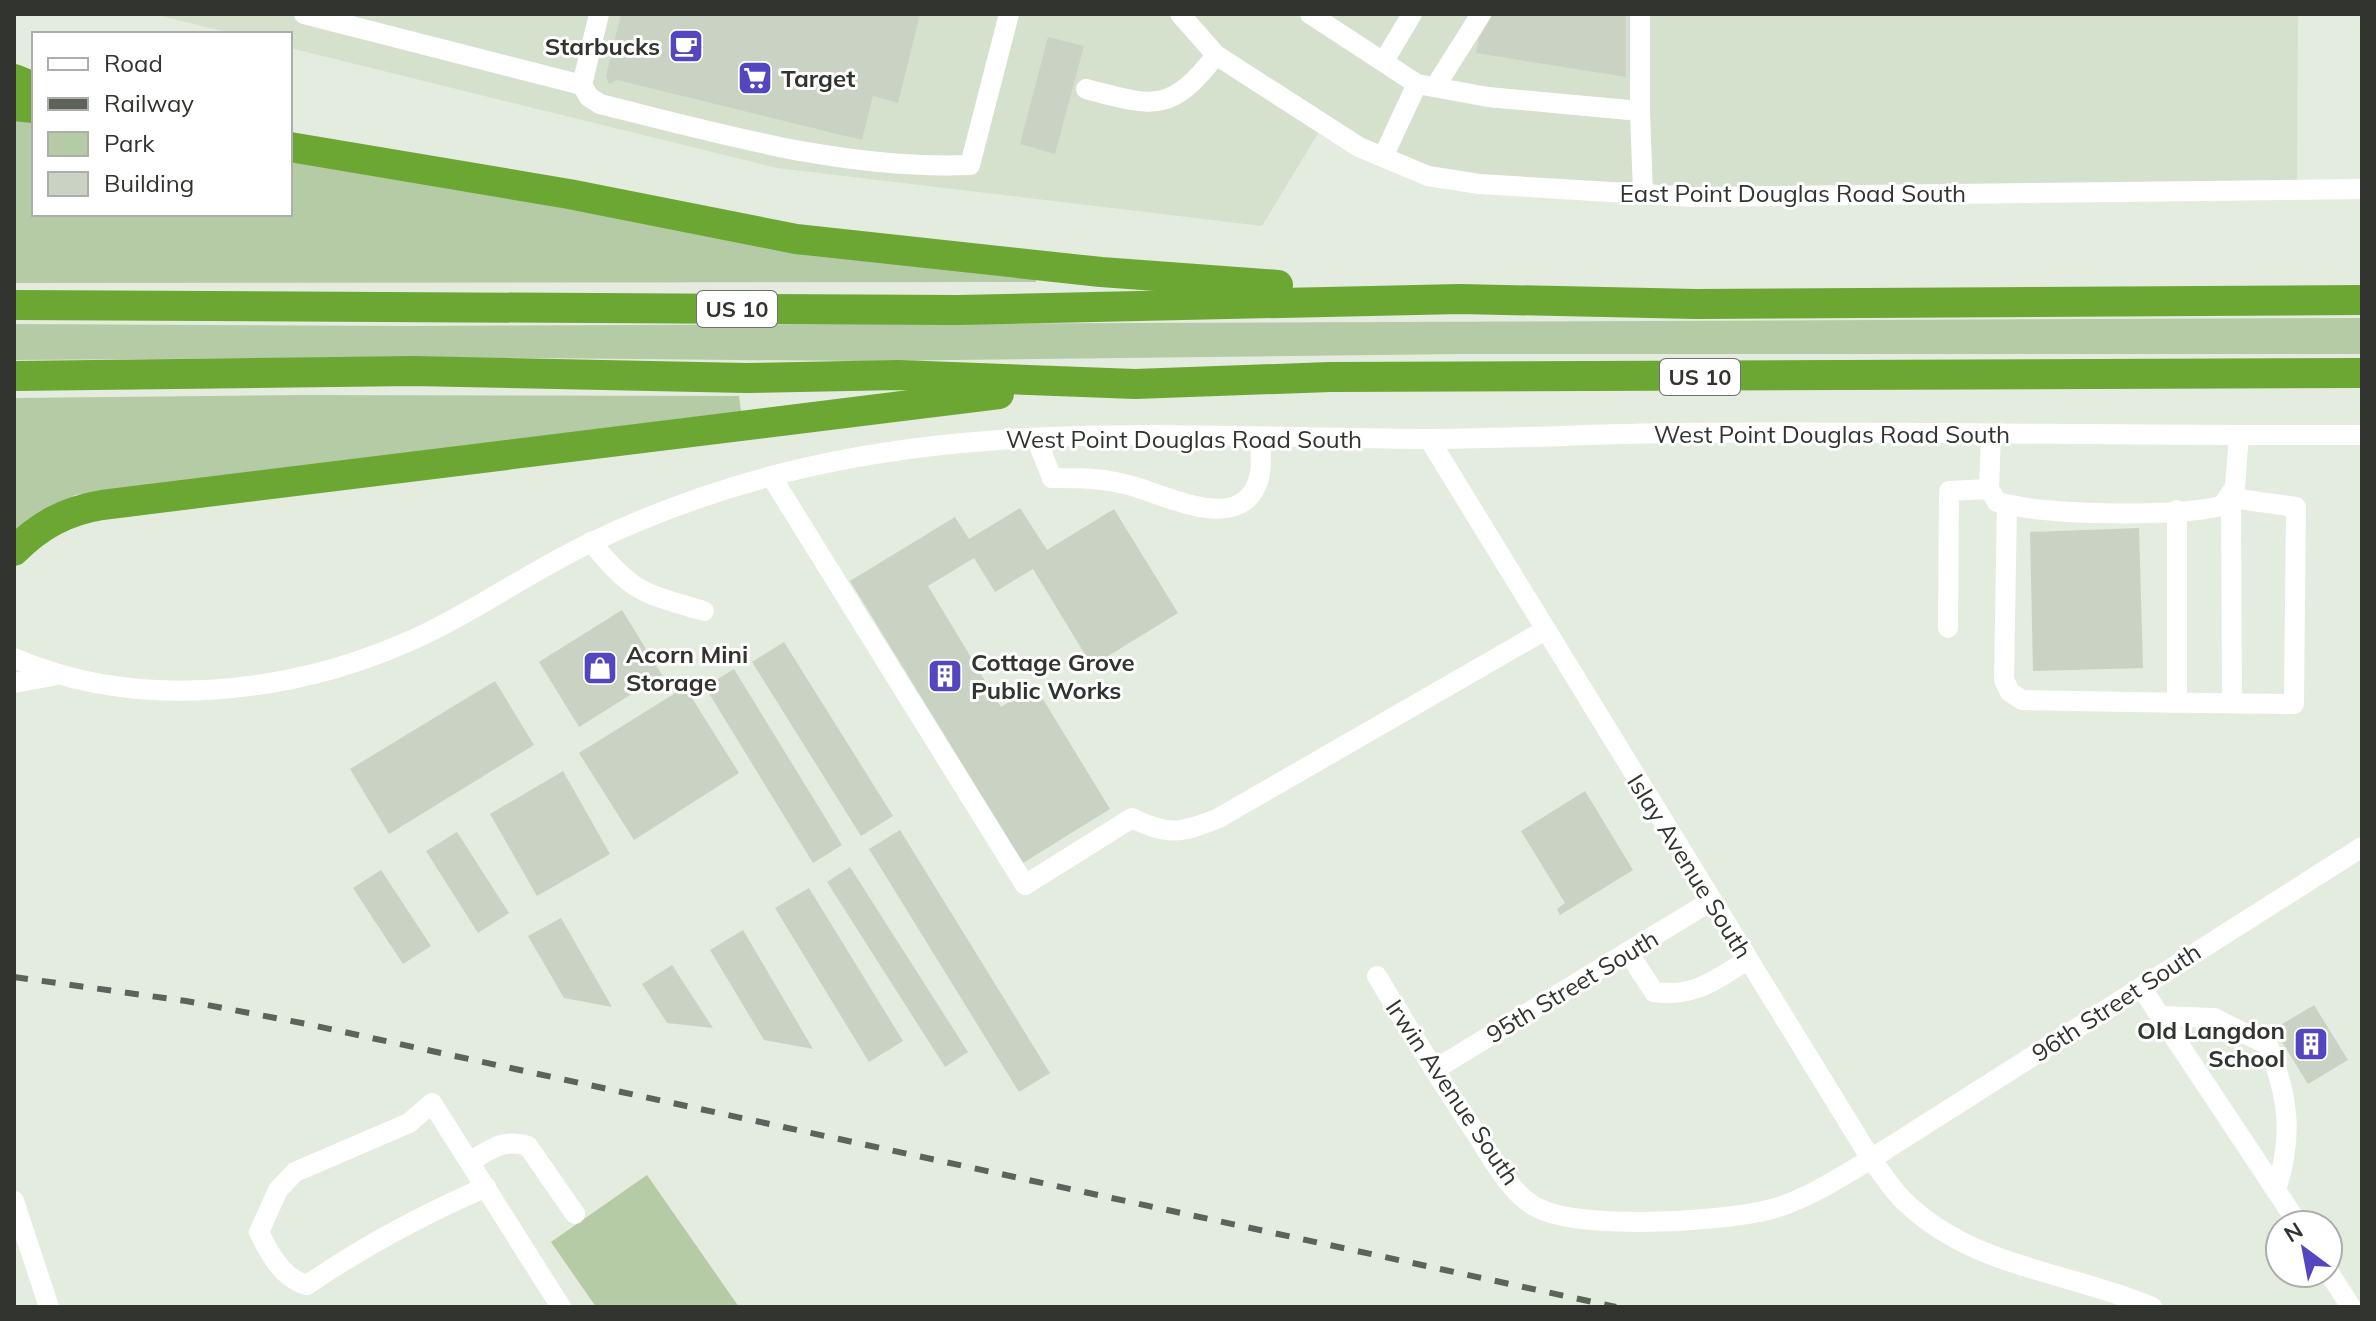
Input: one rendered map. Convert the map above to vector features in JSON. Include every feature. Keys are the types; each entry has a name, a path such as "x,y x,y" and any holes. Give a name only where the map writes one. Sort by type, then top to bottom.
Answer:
{"highway":[{"path":"292,147 569,194 796,239 1101,272 1460,299"},
{"name":"US 10","path":"14,305 958,310 1460,299 1696,304 2362,300"},
{"name":"US 10","path":"14,376 413,371 1135,384 1330,377 2362,373"},
{"path":"14,551 45,524 80,509 986,395 1038,380"}],"street":[{"path":"304,14 582,85"},
{"path":"599,14 582,85 589,97 600,104 774,148 925,166 970,165 1009,14"},
{"name":"East Point Douglas Road South","path":"1180,14 1216,55 1347,139 1428,176 1479,184 1643,194 1831,197 2362,189"},
{"path":"1310,14 1426,86 1488,97 1640,111"},
{"path":"1384,61 1412,14"},
{"path":"1383,157 1426,86 1481,14"},
{"path":"1640,14 1643,194"},
{"path":"1086,89 1144,104 1159,103 1199,77 1216,55"},
{"name":"West Point Douglas Road South","path":"14,658 55,676 122,686 186,690 279,682 325,671 416,639 591,542 688,502 771,476 841,459 998,440 1429,439 1676,433 2362,435"},
{"path":"1991,435 1989,489 1997,502 2007,505 2098,512 2177,510 2222,506 2231,498 2296,507 2294,704 2022,700 2010,692 2004,680 2007,505"},
{"path":"2232,703 2231,498 2235,487 2239,435"},
{"path":"1036,438 1052,478 1098,479 1218,510 1244,500 1256,485 1260,473 1260,437"},
{"name":"Islay Avenue South","path":"1429,439 1747,960 1871,1159 1904,1202 1946,1235 1989,1257 2152,1307"},
{"path":"771,476 1025,885 1132,818 1154,829 1180,833 1217,819 1545,630"},
{"path":"1948,628 1949,491 1989,489"},
{"path":"2177,510 2177,702"},
{"path":"591,542 624,580 640,592 704,611"},
{"name":"West Point Douglas Road South","path":"14,683 55,676"},
{"name":"96th Street South","path":"1533,1205 1565,1218 1605,1220 1686,1220 1769,1210 1829,1184 1871,1159 2362,847"},
{"name":"95th Street South","path":"1434,1070 1711,901"},
{"path":"1628,952 1654,992 1670,994 1705,987 1747,960"},
{"name":"Irwin Avenue South","path":"1377,976 1503,1175 1533,1205"},
{"path":"2141,987 2288,1209"},
{"path":"2160,1016 2214,1018 2268,1045 2284,1087 2288,1118 2276,1190"},
{"path":"486,1187 420,1216 352,1254 307,1285 296,1282 266,1248 259,1232 278,1190 295,1172 409,1123 432,1103 486,1187 561,1307"},
{"path":"470,1162 497,1145 515,1142 528,1146 575,1214"},
{"path":"14,1201 49,1307"},
{"path":"2340,1289 2351,1307"}],"shaded area":[{"path":"153,14 2298,14 2297,189 1831,197 1428,176 1323,125 1262,226 777,168 292,48 292,32 226,32"}],"green space":[{"path":"14,111 32,115 32,216 292,216 292,159 849,257 1036,278 1036,282 14,283"},
{"path":"2362,318 2362,354 1460,354 862,361 410,357 14,360 14,324 407,326"},
{"path":"739,396 741,411 75,495 14,533 14,398"},
{"path":"647,1175 739,1307 596,1307 551,1242"}],"building":[{"name":"Target","path":"621,14 920,14 898,103 873,96 862,140 617,80 609,84 606,76"},
{"path":"1493,14 1626,14 1626,77 1476,53 1479,38"},
{"path":"1048,37 1084,46 1055,154 1020,144"},
{"name":"Cottage Grove Public Works","path":"1020,508 1047,550 1114,509 1178,613 1092,666 1033,569 995,592 974,558 928,586 1001,707 1035,686 1110,809 1023,863 850,581 955,517 969,539"},
{"path":"2139,528 2143,668 2033,671 2030,532"},
{"name":"Acorn Mini Storage","path":"622,610 662,675 579,727 539,662"},
{"path":"784,642 893,816 861,836 752,662"},
{"path":"734,669 842,845 813,863 705,687"},
{"path":"495,681 534,745 389,834 350,769"},
{"path":"685,687 739,773 634,840 579,753"},
{"path":"563,771 610,854 537,896 490,814"},
{"path":"1585,791 1633,870 1560,915 1557,909 1565,903 1521,831"},
{"path":"900,830 1050,1073 1019,1092 869,849"},
{"path":"457,832 509,913 478,933 426,851"},
{"path":"850,867 968,1052 945,1067 827,882"},
{"path":"381,870 431,946 403,964 353,888"},
{"path":"809,888 903,1041 869,1062 775,908"},
{"path":"561,918 612,1007 564,998 528,936"},
{"path":"743,930 813,1049 764,1040 710,950"},
{"path":"672,965 713,1028 667,1023 642,984"},
{"name":"Old Langdon School","path":"2314,1005 2348,1060 2308,1084 2274,1029"}],"railway":[{"path":"14,977 186,1001 307,1024 1616,1307"}],"place":[{"name":"Starbucks","path":"686,46"},
{"name":"Target","path":"755,78"},
{"name":"Acorn Mini Storage","path":"600,668"},
{"name":"Cottage Grove Public Works","path":"945,676"},
{"name":"Old Langdon School","path":"2311,1044"}]}
